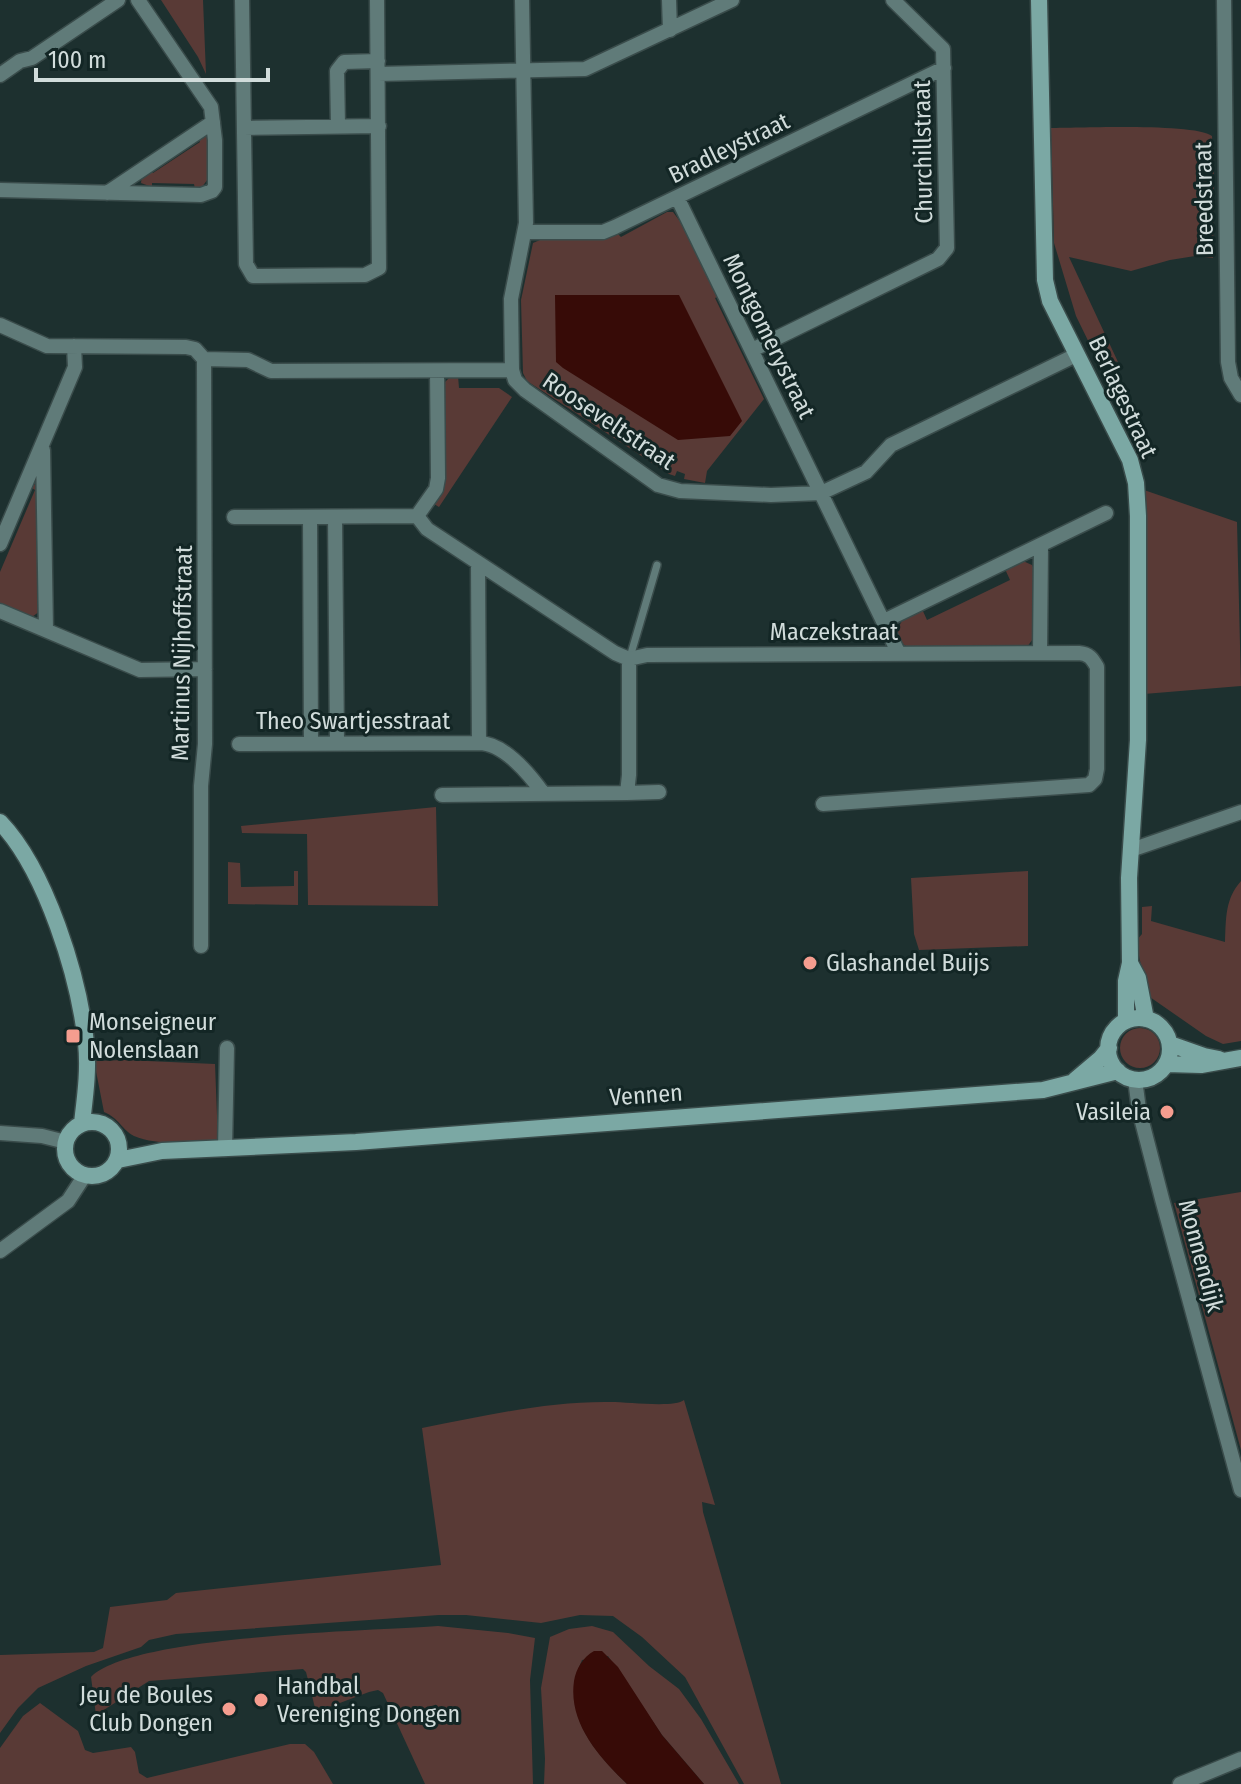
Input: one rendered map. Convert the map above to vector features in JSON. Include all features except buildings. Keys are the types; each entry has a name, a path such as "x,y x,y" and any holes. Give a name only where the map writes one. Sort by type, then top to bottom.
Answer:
{"street":[{"path":"0,75 20,61 32,58 118,0"},
{"path":"0,190 201,195 212,191 215,177 211,107 138,0"},
{"path":"242,0 246,264 250,273 260,276 365,275 379,268 377,0"},
{"name":"Rooseveltstraat","path":"522,0 525,232 511,299 512,370 515,380 525,390 658,485 680,491 710,493 821,493 866,472 891,445 1076,355"},
{"path":"669,0 670,30"},
{"path":"338,126 337,71 344,62 378,67 521,71 585,69 732,0"},
{"name":"Churchillstraat","path":"752,350 938,259 947,248 943,49 893,0"},
{"name":"Berlagestraat","path":"1039,0 1043,262 1050,301 1130,460 1136,483 1138,740 1126,1021"},
{"name":"Breedstraat","path":"1224,0 1228,362 1231,378 1241,395"},
{"name":"Bradleystraat","path":"525,232 603,232 944,68"},
{"path":"107,193 213,122"},
{"path":"244,128 379,126"},
{"name":"Montgomerystraat","path":"677,197 899,654"},
{"path":"0,325 47,346 186,347 195,349 204,359 248,360 271,371 512,370"},
{"path":"0,544 75,367 74,346"},
{"name":"Martinus Nijhoffstraat","path":"201,946 205,669 204,359"},
{"path":"417,516 436,489 438,478 437,371"},
{"path":"43,444 46,630"},
{"path":"884,621 1106,513"},
{"path":"234,517 417,516"},
{"path":"417,516 427,529 615,653 629,659 627,793"},
{"path":"310,517 311,743"},
{"path":"335,517 337,743"},
{"path":"1040,653 1041,545"},
{"name":"Theo Swartjesstraat","path":"239,744 479,743 478,563"},
{"path":"0,611 140,670 205,669"},
{"name":"Maczekstraat","path":"629,659 647,655 1040,653 1087,654 1097,667 1097,769 1095,779 1089,785 823,804"},
{"path":"479,743 488,743 527,769 543,793"},
{"path":"442,795 659,792"},
{"path":"1131,850 1241,812"},
{"path":"0,822 14,838 37,878 70,966 86,1044 87,1084 82,1123"},
{"name":"Berlagestraat","path":"1130,963 1138,978 1146,1019"},
{"path":"1146,1019 1162,1027 1170,1044 1166,1064 1159,1073 1135,1079 1118,1071 1109,1048 1114,1032 1126,1021 1146,1019"},
{"path":"1170,1044 1204,1056 1235,1059"},
{"path":"225,1149 227,1048"},
{"name":"Vennen","path":"1070,1084 1109,1048"},
{"path":"1166,1064 1201,1065 1235,1059"},
{"name":"Vennen","path":"118,1160 162,1151 356,1142 1043,1090 1118,1071"},
{"name":"Monnendijk","path":"1135,1079 1139,1110 1241,1490"},
{"path":"87,1084 101,1123"},
{"path":"82,1123 101,1123 112,1129 118,1139 118,1160 106,1173 85,1175 69,1164 66,1142 73,1129 82,1123"},
{"path":"0,1133 42,1136 66,1142"},
{"name":"Vennen","path":"118,1139 162,1151"},
{"path":"0,1251 68,1201 85,1175"},
{"path":"1180,1784 1241,1759"}],"lane":[{"path":"629,659 657,565"}],"shaded area":[{"path":"161,0 203,0 206,74 198,57"},
{"path":"1051,128 1184,129 1212,136 1213,258 1195,256 1131,271 1069,257 1118,362 1096,357 1076,316 1054,243"},
{"path":"204,135 209,139 210,176 202,187 195,189 194,184 152,183 152,187 141,183 142,175 150,170 153,173 200,142 198,138"},
{"path":"667,212 673,212 679,220 682,219 720,296 715,298 764,399 707,471 705,483 684,479 685,474 677,471 675,476 669,474 527,381 523,373 521,300 533,243 540,240 603,239 618,234 621,237"},
{"path":"555,295 679,295 742,421 730,436 678,440 563,368 556,362"},
{"path":"458,376 459,388 499,388 512,397 439,507 434,504 445,482 444,383 450,377"},
{"path":"34,484 39,487 40,611 32,617 0,603 0,572 35,490 32,488"},
{"path":"1144,490 1237,522 1241,686 1144,694"},
{"path":"1023,561 1034,569 1035,636 1027,647 909,648 900,642 897,630 903,619 922,609 927,620 1010,580 1005,569"},
{"path":"436,807 438,906 308,905 307,834 242,833 241,826"},
{"path":"228,862 240,863 241,887 294,886 294,871 298,871 298,905 228,904"},
{"path":"1028,871 1028,946 919,950 914,934 911,878"},
{"path":"1241,881 1241,1041 1223,1044 1206,1036 1147,995 1136,941 1142,934 1142,907 1152,906 1151,921 1225,942 1229,902"},
{"path":"1140,1028 1154,1034 1160,1048 1154,1062 1140,1068 1126,1062 1120,1048 1126,1034"},
{"path":"94,1061 215,1064 218,1141 175,1143 143,1139 134,1136 104,1112"},
{"path":"1241,1192 1241,1450 1174,1203"},
{"path":"684,1400 715,1505 702,1502 703,1512 781,1784 744,1784 685,1677 642,1637 613,1616 580,1615 541,1623 439,1615 176,1634 149,1640 141,1647 86,1666 38,1688 0,1733 0,1655 94,1652 103,1648 110,1607 167,1600 176,1593 441,1565 422,1428 563,1404 661,1404"},
{"path":"438,1626 535,1638 530,1680 533,1784 425,1784 383,1693 378,1690 369,1692 316,1712 303,1669 149,1681 96,1715 91,1677 115,1663 154,1652 255,1638"},
{"path":"592,1626 613,1632 679,1689 701,1719 739,1784 704,1784 662,1735 608,1656 582,1660 574,1696 577,1712 591,1743 627,1784 544,1784 541,1688 550,1637 569,1629"},
{"path":"594,1651 602,1651 618,1667 662,1735 704,1784 627,1784 596,1751 581,1725 573,1696 578,1668"},
{"path":"40,1703 78,1731 85,1750 93,1753 131,1747 139,1773 147,1778 290,1744 305,1744 314,1752 333,1784 0,1784 0,1748 23,1716"}],"place":[{"name":"Glashandel Buijs","path":"810,963"},
{"name":"Monseigneur Nolenslaan","path":"73,1036"},
{"name":"Vasileia","path":"1167,1112"},
{"name":"Handbal Vereniging Dongen","path":"261,1700"},
{"name":"Jeu de Boules Club Dongen","path":"229,1709"}]}
